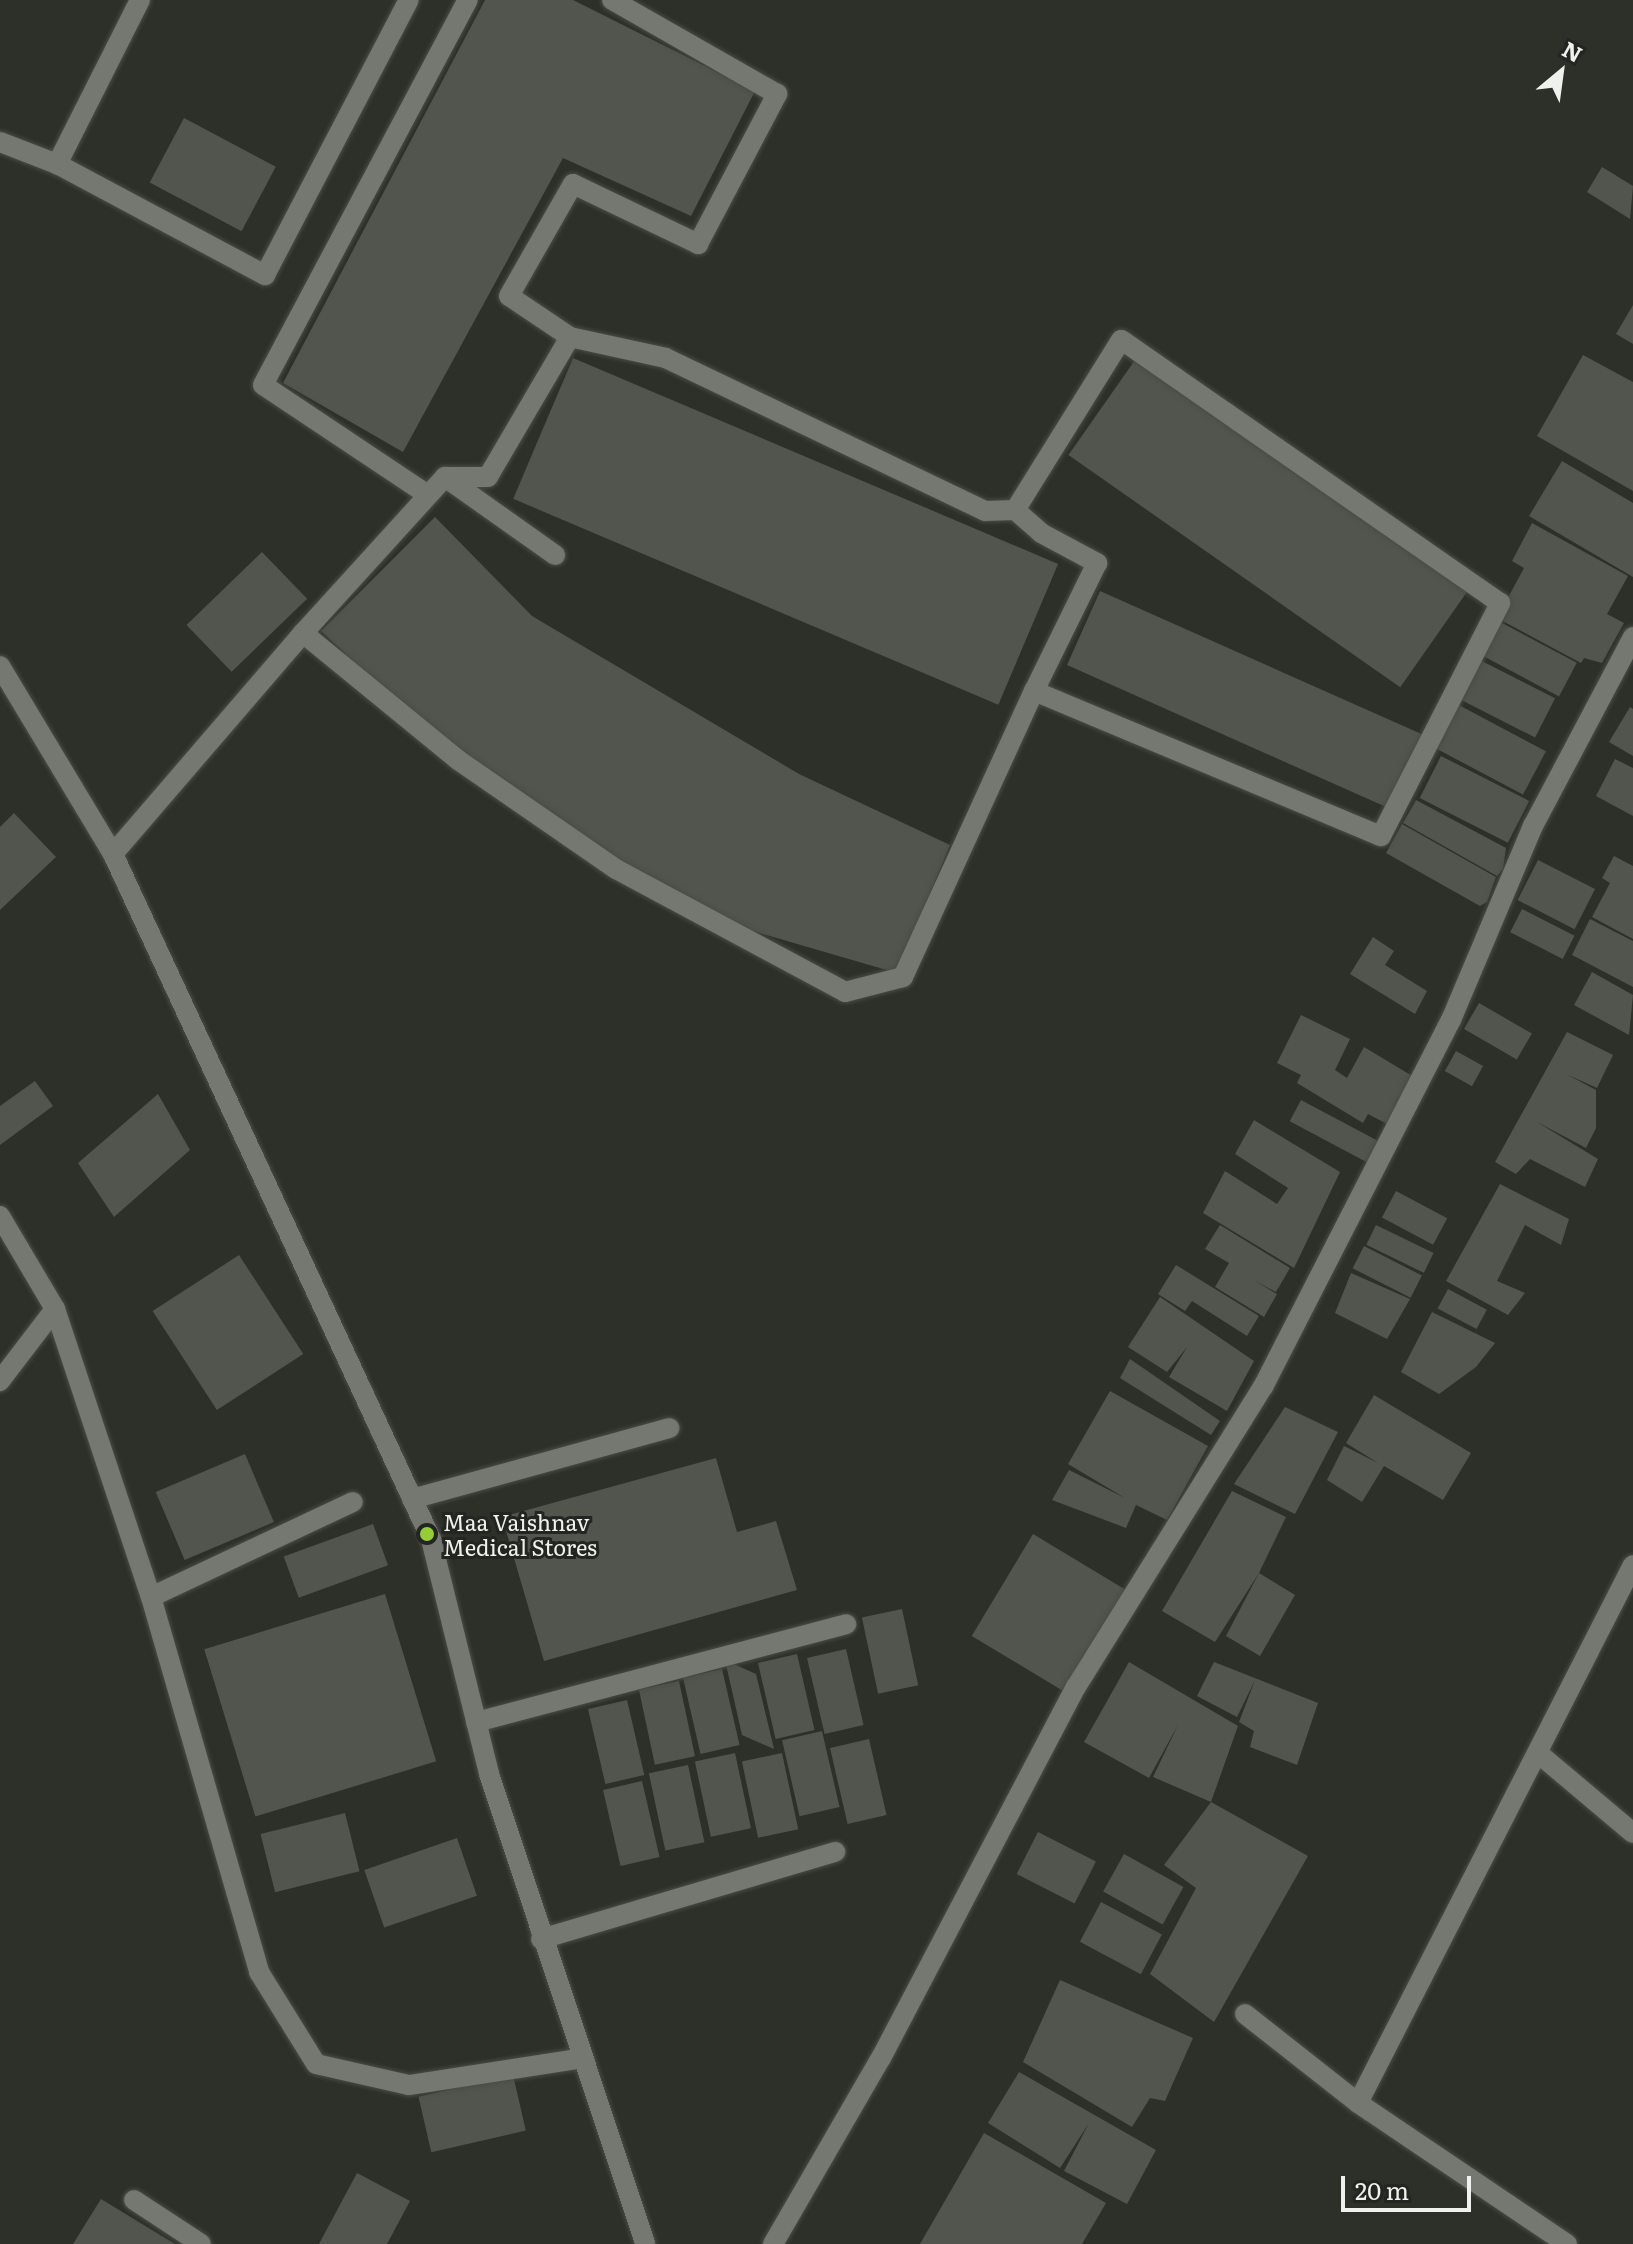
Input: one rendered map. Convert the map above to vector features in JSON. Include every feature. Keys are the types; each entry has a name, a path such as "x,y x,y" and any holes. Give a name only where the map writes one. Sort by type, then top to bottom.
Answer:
{"street":[{"path":"57,164 140,0"},
{"path":"0,142 57,164 265,275 409,0"},
{"path":"428,495 263,385 468,0"},
{"path":"303,633 458,760 616,869 845,992 903,977 1034,691 1097,563 1041,533 1015,510 985,511 666,358 570,337 509,296 573,184 698,244 777,94 612,0"},
{"path":"113,854 303,633 445,477 488,477 570,337"},
{"path":"1015,510 1121,340 1500,603 1381,836 1034,691"},
{"path":"445,477 555,555"},
{"path":"773,2244 881,2058 1076,1687 1263,1387 1451,1020 1533,826 1633,637"},
{"path":"0,666 113,854 431,1539 476,1722 541,1939 645,2244"},
{"path":"0,1216 55,1309 151,1597 259,1972 316,2064 409,2085 583,2058"},
{"path":"0,1381 55,1309"},
{"path":"412,1499 669,1428"},
{"path":"151,1597 353,1502"},
{"path":"1358,2103 1633,1565"},
{"path":"476,1722 846,1624"},
{"path":"1538,1753 1633,1833"},
{"path":"541,1939 835,1852"},
{"path":"1245,2014 1358,2103 1567,2244"},
{"path":"134,2200 201,2244"}],"building":[{"path":"485,0 573,0 755,91 691,216 563,158 403,452 283,383"},
{"path":"184,118 276,167 242,231 150,182"},
{"path":"1602,167 1633,186 1630,219 1587,192"},
{"path":"1633,305 1633,344 1616,334"},
{"path":"1583,355 1633,382 1633,491 1537,436"},
{"path":"573,358 1058,564 998,705 513,499"},
{"path":"1135,360 1467,592 1400,687 1068,455"},
{"path":"1562,461 1633,503 1633,577 1529,516"},
{"path":"435,517 532,616 799,774 950,845 897,973 749,930 576,836 434,736 321,631"},
{"path":"1532,523 1628,576 1607,614 1624,623 1602,663 1584,658 1581,663 1497,618 1524,568 1512,561"},
{"path":"262,552 307,599 232,672 186,625"},
{"path":"1100,591 1427,737 1394,811 1067,665"},
{"path":"1500,622 1577,663 1559,696 1482,656"},
{"path":"1474,657 1555,698 1535,738 1454,696"},
{"path":"1455,703 1546,751 1523,795 1432,746"},
{"path":"1630,707 1633,709 1633,756 1609,742"},
{"path":"1441,756 1529,801 1508,843 1420,798"},
{"path":"1615,759 1633,768 1633,816 1596,796"},
{"path":"1416,800 1506,848 1503,869 1497,876 1403,823"},
{"path":"14,813 56,857 0,910 0,827"},
{"path":"1402,824 1496,877 1487,902 1480,906 1386,853"},
{"path":"1614,856 1633,866 1633,939 1592,917 1610,883 1602,878"},
{"path":"1538,860 1595,889 1575,929 1518,900"},
{"path":"1522,909 1575,936 1563,959 1510,932"},
{"path":"1590,919 1633,941 1633,987 1572,955"},
{"path":"1373,937 1394,951 1385,965 1427,991 1415,1014 1350,974"},
{"path":"1592,972 1633,995 1629,1035 1574,1005"},
{"path":"1479,1003 1532,1034 1517,1059 1464,1029"},
{"path":"1301,1015 1350,1039 1335,1070 1347,1078 1364,1047 1414,1077 1387,1124 1368,1114 1363,1123 1297,1083 1301,1075 1277,1063"},
{"path":"1567,1032 1613,1055 1597,1088 1568,1075 1596,1090 1596,1128 1586,1148 1537,1122 1598,1159 1585,1187 1530,1159 1516,1174 1495,1162"},
{"path":"1456,1051 1483,1066 1472,1086 1445,1071"},
{"path":"35,1081 53,1106 0,1145 0,1106"},
{"path":"158,1094 190,1150 114,1217 78,1163"},
{"path":"1301,1100 1380,1142 1368,1163 1290,1121"},
{"path":"1254,1120 1340,1172 1294,1268 1203,1213 1225,1171 1277,1204 1288,1188 1235,1154"},
{"path":"1500,1184 1569,1219 1561,1245 1525,1225 1497,1281 1525,1293 1508,1315 1446,1281"},
{"path":"1396,1191 1447,1218 1433,1245 1382,1217"},
{"path":"1220,1225 1290,1268 1276,1292 1253,1280 1277,1294 1264,1317 1215,1287 1229,1263 1205,1249"},
{"path":"1376,1225 1434,1253 1424,1273 1366,1245"},
{"path":"1364,1246 1422,1276 1411,1298 1353,1268"},
{"path":"239,1255 303,1354 217,1410 153,1311"},
{"path":"1176,1265 1259,1316 1247,1336 1192,1301 1185,1311 1158,1294"},
{"path":"1351,1273 1410,1299 1387,1339 1335,1313"},
{"path":"1448,1289 1487,1310 1477,1329 1438,1308"},
{"path":"1160,1297 1254,1361 1227,1411 1169,1377 1187,1347 1167,1372 1128,1347"},
{"path":"1432,1312 1495,1343 1476,1367 1439,1394 1401,1372"},
{"path":"1130,1359 1220,1421 1211,1435 1120,1378"},
{"path":"1110,1391 1208,1446 1167,1520 1136,1505 1126,1528 1052,1500 1069,1470 1125,1498 1068,1464"},
{"path":"1374,1395 1471,1453 1443,1500 1384,1466 1362,1502 1327,1480 1344,1446 1378,1463 1346,1443"},
{"path":"1285,1407 1338,1432 1295,1514 1234,1484"},
{"path":"245,1454 274,1522 185,1560 156,1492"},
{"path":"716,1458 737,1532 776,1521 797,1590 544,1661 502,1517"},
{"path":"1232,1491 1286,1517 1259,1573 1215,1642 1162,1611"},
{"path":"373,1524 388,1565 299,1598 284,1556"},
{"path":"1033,1534 1127,1591 1066,1693 972,1636"},
{"path":"1259,1573 1295,1595 1260,1656 1226,1636"},
{"path":"385,1594 436,1761 255,1817 204,1649"},
{"path":"902,1609 918,1685 878,1694 862,1618"},
{"path":"846,1649 864,1725 825,1734 807,1658"},
{"path":"797,1654 815,1730 776,1739 758,1663"},
{"path":"725,1660 756,1674 774,1749 742,1735"},
{"path":"1129,1662 1238,1726 1211,1802 1153,1777 1178,1725 1149,1778 1084,1742"},
{"path":"1214,1662 1318,1703 1297,1765 1250,1747 1254,1731 1239,1722 1255,1680 1237,1717 1197,1696"},
{"path":"722,1669 740,1745 701,1754 683,1678"},
{"path":"679,1681 695,1756 655,1765 639,1690"},
{"path":"627,1700 644,1775 605,1784 588,1709"},
{"path":"822,1731 840,1807 800,1816 782,1740"},
{"path":"869,1739 887,1815 848,1824 830,1748"},
{"path":"735,1753 751,1828 711,1837 695,1762"},
{"path":"782,1753 798,1829 758,1838 742,1762"},
{"path":"688,1765 704,1842 665,1851 649,1773"},
{"path":"642,1781 660,1857 621,1866 603,1790"},
{"path":"1211,1802 1308,1856 1214,2022 1150,1974 1196,1888 1164,1865"},
{"path":"345,1813 360,1871 275,1892 261,1834"},
{"path":"1038,1832 1096,1862 1075,1903 1017,1874"},
{"path":"457,1838 477,1896 384,1928 364,1870"},
{"path":"1124,1854 1183,1887 1163,1925 1103,1892"},
{"path":"1101,1902 1162,1934 1141,1974 1080,1942"},
{"path":"1060,1980 1193,2038 1165,2101 1150,2098 1132,2127 1023,2062"},
{"path":"1019,2072 1156,2150 1127,2204 1064,2171 1089,2123 1060,2168 988,2123"},
{"path":"513,2075 526,2131 431,2152 418,2097"},
{"path":"984,2133 1106,2203 1082,2244 920,2244"},
{"path":"357,2173 410,2201 387,2244 319,2244"},
{"path":"101,2199 175,2244 73,2244"}],"place":[{"name":"Maa Vaishnav Medical Stores","path":"427,1534"}]}
